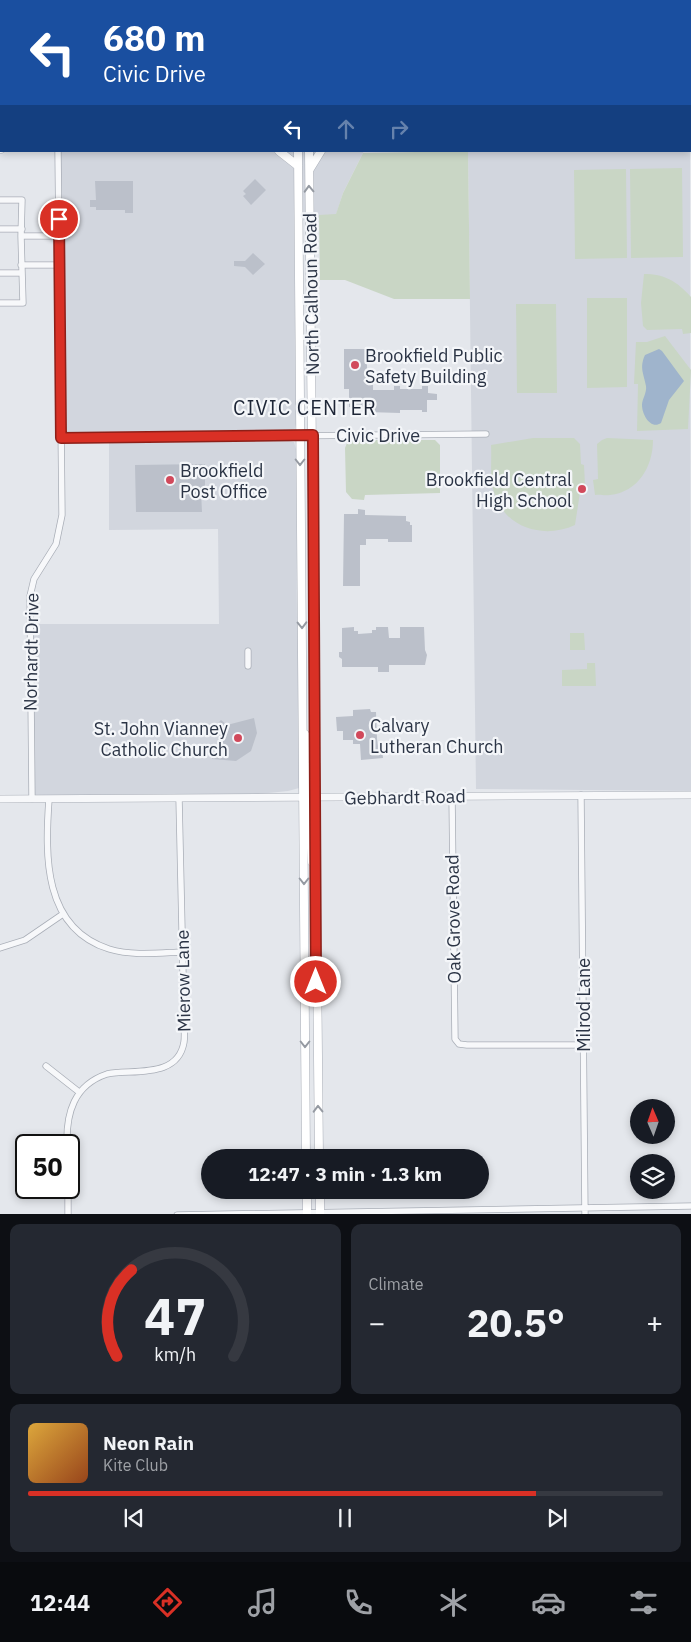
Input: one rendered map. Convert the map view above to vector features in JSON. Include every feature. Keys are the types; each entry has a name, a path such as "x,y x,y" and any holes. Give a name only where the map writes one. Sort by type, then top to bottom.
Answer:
{"main road":[{"path":"280,152 298,166"},
{"name":"North Calhoun Road","path":"298,152 306,1149"},
{"name":"North Calhoun Road","path":"309,152 319,1149"},
{"path":"309,170 320,152"},
{"path":"303,724 308,744 310,792 311,796 315,798"},
{"path":"304,798 310,802 310,847 316,889"},
{"path":"307,1199 307,1214"},
{"path":"320,1199 320,1214"}],"street":[{"name":"Norhardt Drive","path":"32,799 30,596 34,579 56,544 62,515 58,152"},
{"path":"0,200 22,200 21,265 24,279 23,303 0,303"},
{"path":"0,229 22,229"},
{"path":"21,236 59,236"},
{"path":"21,265 60,265"},
{"path":"0,273 22,273"},
{"name":"Civic Drive","path":"61,438 486,434"},
{"path":"248,651 248,666"},
{"name":"Milrod Lane","path":"581,795 585,1211"},
{"name":"Gebhardt Road","path":"0,799 691,795"},
{"name":"Oak Grove Road","path":"452,796 454,1035 457,1042 473,1046 583,1045"},
{"name":"Mierow Lane","path":"68,1134 69,1113 79,1092 99,1076 115,1072 163,1068 179,1055 184,1041 179,798"},
{"path":"49,799 49,876 55,899 63,914 84,935 110,949 130,952 182,952"},
{"path":"0,948 25,940 63,914"},
{"path":"46,1066 79,1092"},
{"path":"68,1199 68,1214"},
{"path":"176,1214 585,1211 691,1206"}],"shaded area":[{"path":"58,152 364,152 343,193 336,215 294,222 296,424 293,435 61,438"},
{"name":"Brookfield Central High School","path":"468,152 690,152 691,791 476,789"},
{"path":"294,442 296,449 297,623 302,623 303,787 288,791 220,798 32,799 29,624 219,624 218,529 109,530 109,443"}],"green space":[{"path":"468,152 470,299 394,299 345,280 320,280 319,215 336,214 343,193 363,153"},
{"path":"682,168 683,257 631,258 630,169"},
{"path":"626,169 627,258 575,259 574,170"},
{"path":"644,274 664,277 681,287 691,297 691,333 683,334 682,329 647,330 643,326 641,303"},
{"path":"587,298 627,298 627,387 587,388"},
{"path":"516,304 556,304 557,393 517,393"},
{"path":"665,336 691,370 688,429 637,431 638,384 634,384 636,342 647,342"},
{"path":"533,438 574,438 580,444 585,485 581,486 575,525 551,531 539,531 517,523 500,507 492,483 491,445"},
{"path":"607,438 653,440 650,460 642,477 629,489 620,493 595,495 593,480 598,479 597,444"},
{"path":"352,440 435,440 440,445 440,493 365,495 364,500 352,499 346,492 345,448 347,443"},
{"path":"570,633 584,633 585,650 570,650"},
{"path":"587,663 595,663 596,686 562,686 562,670 587,669"}],"water":[{"path":"659,349 684,381 669,400 661,423 654,425 645,417 642,409 646,389 642,364 645,355"}],"building":[{"path":"255,179 266,190 251,205 243,196 246,194 243,191"},
{"path":"95,181 133,181 133,213 125,213 125,210 96,210 96,207 90,207 90,200 96,200"},
{"path":"253,253 265,264 253,275 245,267 234,266 234,261 245,261"},
{"name":"Brookfield Public Safety Building","path":"344,349 367,349 367,381 373,381 373,390 394,390 394,386 400,386 400,389 422,389 422,386 428,386 428,393 437,394 437,400 427,400 427,412 422,412 422,410 400,410 400,413 367,412 368,407 349,407 349,389 344,389"},
{"name":"Brookfield Post Office","path":"205,464 205,491 201,491 202,512 136,512 135,465"},
{"path":"358,509 365,510 365,515 406,516 406,521 412,525 412,542 388,542 388,539 366,539 366,545 360,545 360,586 343,586 344,514 358,514"},
{"path":"354,627 354,631 358,631 358,634 372,633 372,630 376,630 376,627 388,627 389,638 400,638 400,627 424,627 427,655 425,665 389,665 389,672 378,672 378,667 342,667 342,659 339,657 339,652 342,652 342,628"},
{"name":"Calvary Lutheran Church","path":"370,709 371,712 376,712 378,746 382,745 383,758 361,760 360,744 353,744 353,740 343,740 343,731 337,731 336,717 353,716 353,710"},
{"name":"St. John Vianney Catholic Church","path":"254,718 257,733 251,751 236,761 212,759 221,732 215,726 221,720 227,725"}],"place":[{"name":"Brookfield Public Safety Building","path":"355,365"},
{"name":"Brookfield Post Office","path":"170,480"},
{"name":"Brookfield Central High School","path":"582,489"},
{"name":"Calvary Lutheran Church","path":"360,735"},
{"name":"St. John Vianney Catholic Church","path":"238,738"}],"district":[{"name":"CIVIC CENTER","path":"305,407"}],"route":[{"path":"59,219 61,438 313,435 316,982"}]}
